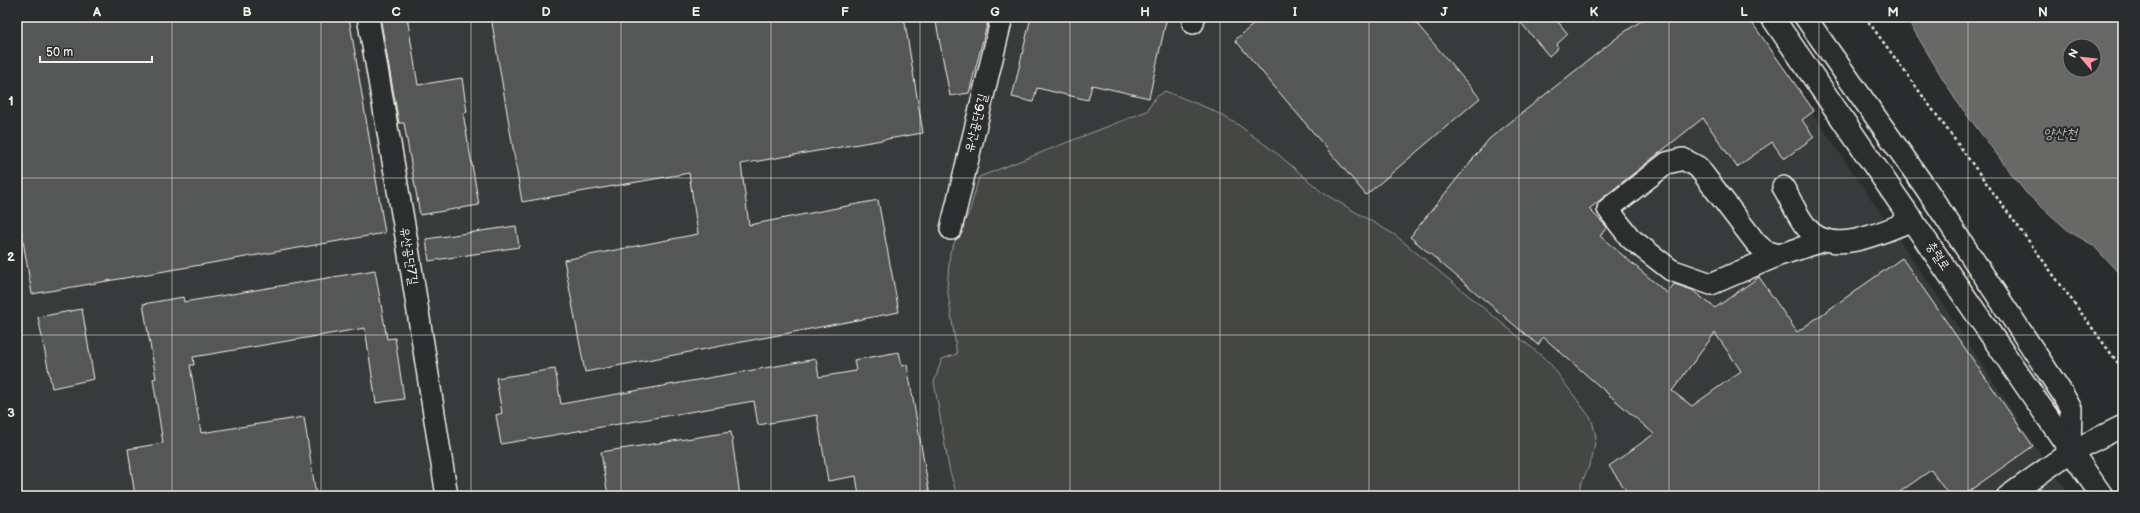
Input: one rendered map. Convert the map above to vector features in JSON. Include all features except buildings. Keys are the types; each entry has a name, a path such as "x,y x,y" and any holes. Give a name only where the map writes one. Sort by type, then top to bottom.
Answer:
{"main road":[{"name":"충렬로","path":"1772,17 1913,220 2070,452 2102,496"}],"street":[{"name":"유산공단7길","path":"368,17 408,242 447,496"},
{"name":"유산공단6길","path":"951,229 1002,17"},
{"path":"1805,17 1925,187 2062,393 2071,409 2070,452"},
{"path":"1779,255 1765,251 1756,243 1698,167 1683,159 1667,163 1608,209 1630,238 1671,270 1711,284 1779,255 1826,240 1858,241 1913,220"},
{"path":"1783,187 1803,223 1812,234 1826,240"},
{"path":"2008,496 2070,452 2123,426"}],"path":[{"path":"1865,17 2123,370"}],"shaded area":[{"path":"17,17 1743,17 1820,124 1947,310 2041,455 2071,496 17,496"},
{"path":"1165,91 1210,109 1237,124 1279,155 1323,193 1395,235 1549,362 1592,420 1596,437 1592,459 1576,496 957,496 949,468 934,382 942,359 957,354 947,287 950,252 970,210 979,177 1147,111 1155,98"}],"water":[{"name":"양산천","path":"1906,17 2123,17 2123,278 2093,245 2070,232 2026,193 1955,99"}]}
